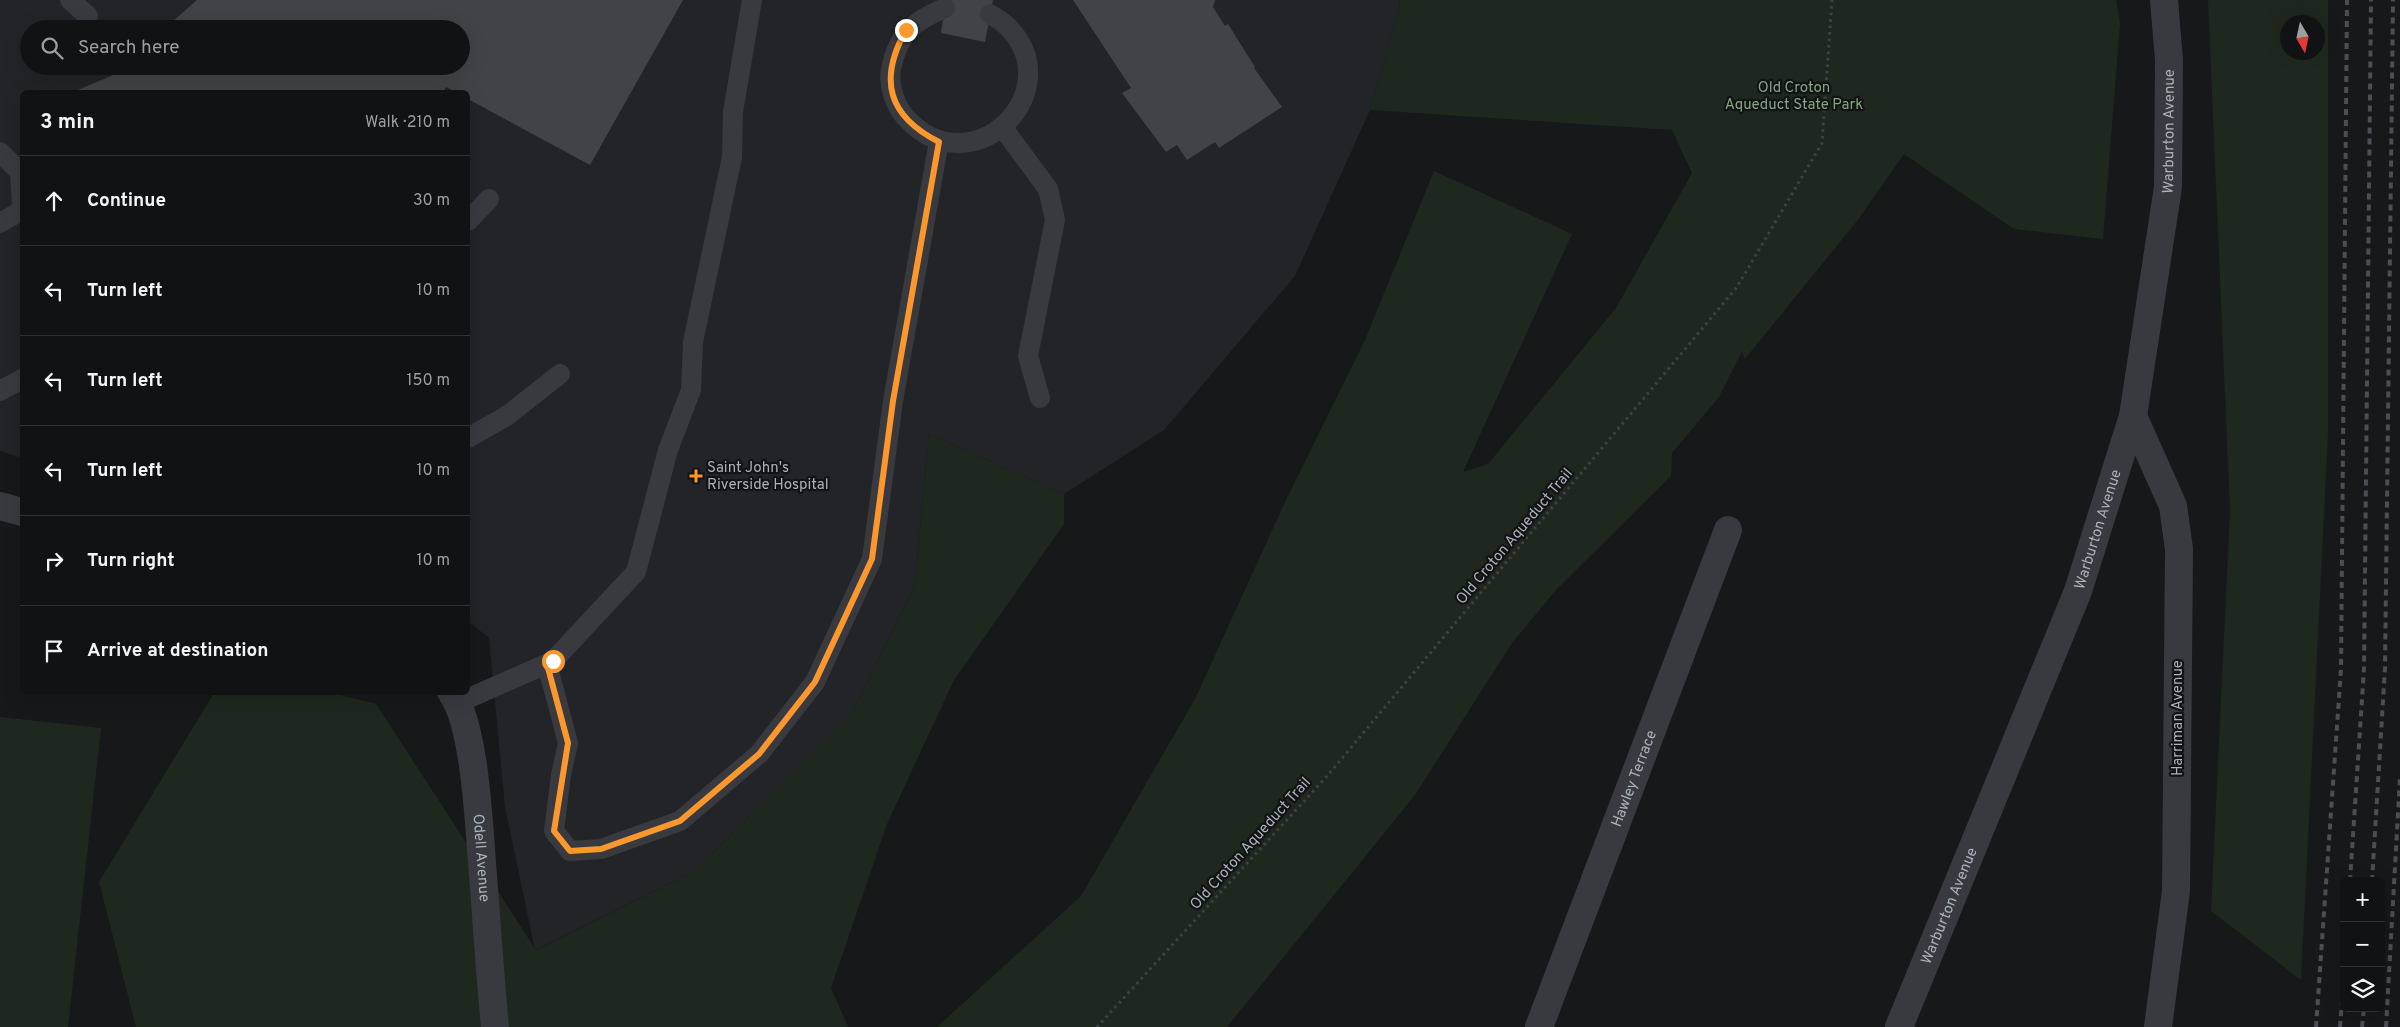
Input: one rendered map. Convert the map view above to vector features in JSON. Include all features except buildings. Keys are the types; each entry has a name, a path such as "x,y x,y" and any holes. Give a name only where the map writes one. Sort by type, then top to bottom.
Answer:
{"street":[{"name":"Warburton Avenue","path":"1899,1027 2078,591 2132,416 2168,187 2169,60 2164,0"},
{"name":"Harriman Avenue","path":"2132,416 2173,506 2179,549 2176,891 2158,1027"},
{"path":"0,506 20,511"},
{"name":"Hawley Terrace","path":"1539,1027 1728,530"},
{"name":"Odell Avenue","path":"454,696 468,744 475,786 495,1027"}],"lane":[{"path":"70,0 88,16"},
{"path":"454,696 469,698 553,661 636,572 668,450 691,390 693,342 732,157 733,112 752,0"},
{"path":"945,8 924,16 906,30 895,50 890,73 893,95 903,115 919,131 939,142 962,144 984,140 1003,128 1018,111 1024,97 1027,67 1021,45 1008,27 990,14"},
{"path":"1003,128 1048,189 1055,220 1028,356 1040,398"},
{"path":"547,664 568,743 554,831 570,851 601,849 680,821 759,754 815,682 872,559 893,401 939,142"},
{"path":"0,152 20,172"},
{"path":"470,219 489,199"},
{"path":"0,223 20,211"},
{"path":"470,437 508,415 560,374"},
{"path":"0,391 20,381"}],"path":[{"name":"Old Croton Aqueduct Trail","path":"1097,1027 1334,767 1737,287 1822,144 1832,0"}],"shaded area":[{"name":"Saint John's Riverside Hospital","path":"0,0 1399,0 1400,7 1370,110 1295,276 1164,430 1064,494 929,434 915,585 853,712 695,871 535,950 505,807 489,638 470,623 470,90 20,90 20,457 0,451"}],"green space":[{"name":"Old Croton Aqueduct State Park","path":"1399,0 2116,0 2120,24 2103,239 2014,229 1904,154 1857,221 1745,359 1742,351 1719,397 1672,453 1671,476 1557,589 1512,643 1415,795 1227,1027 937,1027 1081,896 1195,699 1286,500 1365,340 1434,171 1572,234 1463,472 1488,464 1616,308 1692,173 1672,130 1370,110 1400,7"},
{"path":"2208,0 2328,0 2328,433 2301,980 2211,911 2230,511"},
{"path":"929,434 1064,494 1064,524 954,680 887,824 831,988 848,1027 136,1027 99,882 213,695 341,695 376,704 536,950 695,871 853,712 915,585"},
{"path":"0,717 101,728 68,1027 0,1027"}],"railway":[{"path":"2316,1027 2341,669 2347,0"},
{"path":"2350,877 2364,669 2371,0"},
{"path":"2372,877 2385,668 2393,0"},
{"path":"2386,1027 2400,778"},
{"path":"2340,1027 2341,1012"},
{"path":"2362,1027 2364,1012"}],"place":[{"name":"Saint John's Riverside Hospital","path":"696,476"}],"route":[{"path":"553,661 547,664 568,743 561,775 554,831 570,851 601,849 680,821 759,754 815,682 872,559 893,401 939,142 919,131 903,115 893,95 890,73 895,50 906,30"}]}
